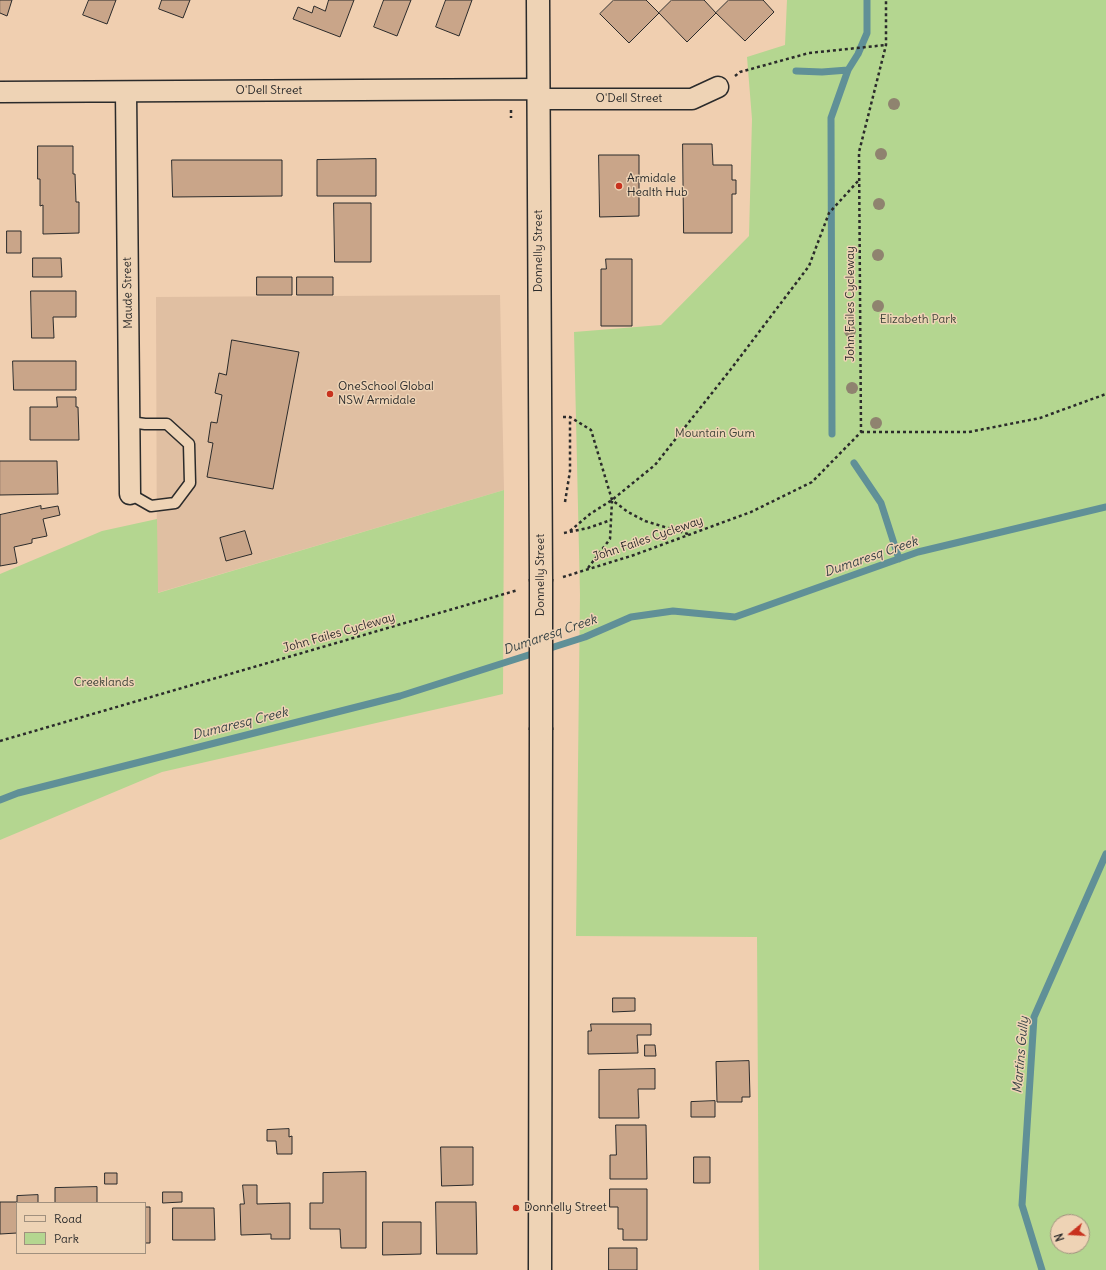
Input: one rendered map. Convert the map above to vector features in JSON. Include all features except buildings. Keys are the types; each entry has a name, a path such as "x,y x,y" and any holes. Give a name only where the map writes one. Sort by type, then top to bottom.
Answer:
{"street":[{"name":"Donnelly Street","path":"538,0 538,94 549,578 541,730 540,1270"},
{"name":"O'Dell Street","path":"0,92 538,94 692,99 718,87"},
{"name":"Maude Street","path":"126,92 130,494"}],"lane":[{"path":"130,422 167,424 190,444 190,483 175,503 151,506 130,494"}],"path":[{"name":"John Failes Cycleway","path":"549,578 587,569 634,555 751,512 812,482 860,432 859,152 886,45 886,0"},
{"path":"737,75 740,72 809,53 886,45"},
{"path":"570,531 590,514 612,500 655,465 731,369 809,266 829,213 859,180"},
{"path":"860,432 970,432 1040,418 1106,394"},
{"path":"561,417 570,417 591,430 612,500 610,539 587,569"},
{"path":"565,503 570,471 570,417"},
{"path":"612,500 628,512 645,521 689,534"},
{"path":"560,534 588,528 611,520"},
{"name":"John Failes Cycleway","path":"0,741 521,590"}],"shaded area":[{"name":"OneSchool Global NSW Armidale","path":"500,295 504,490 157,593 156,297"}],"green space":[{"path":"787,0 1106,0 1106,1270 759,1270 757,937 576,936 580,595 574,332 661,325 749,236 752,119 747,57 785,45"},
{"name":"Creeklands","path":"504,490 503,694 162,772 0,840 0,574 102,531 157,519 158,593"}],"waterway":[{"path":"832,434 831,118 848,70 858,54 867,33 867,0"},
{"path":"796,71 822,72 848,70"},
{"path":"854,463 881,503 899,559"},
{"name":"Dumaresq Creek","path":"0,800 18,793 400,696 585,637 631,617 673,611 735,617 918,552 1106,507"},
{"name":"Martins Gully","path":"1042,1270 1022,1205 1034,1017 1106,854"}],"place":[{"name":"Armidale Health Hub","path":"619,186"},
{"name":"OneSchool Global NSW Armidale","path":"330,394"},
{"name":"Donnelly Street","path":"516,1208"}],"park label":[{"name":"Elizabeth Park","path":"918,320"},
{"name":"Mountain Gum","path":"715,434"}]}
